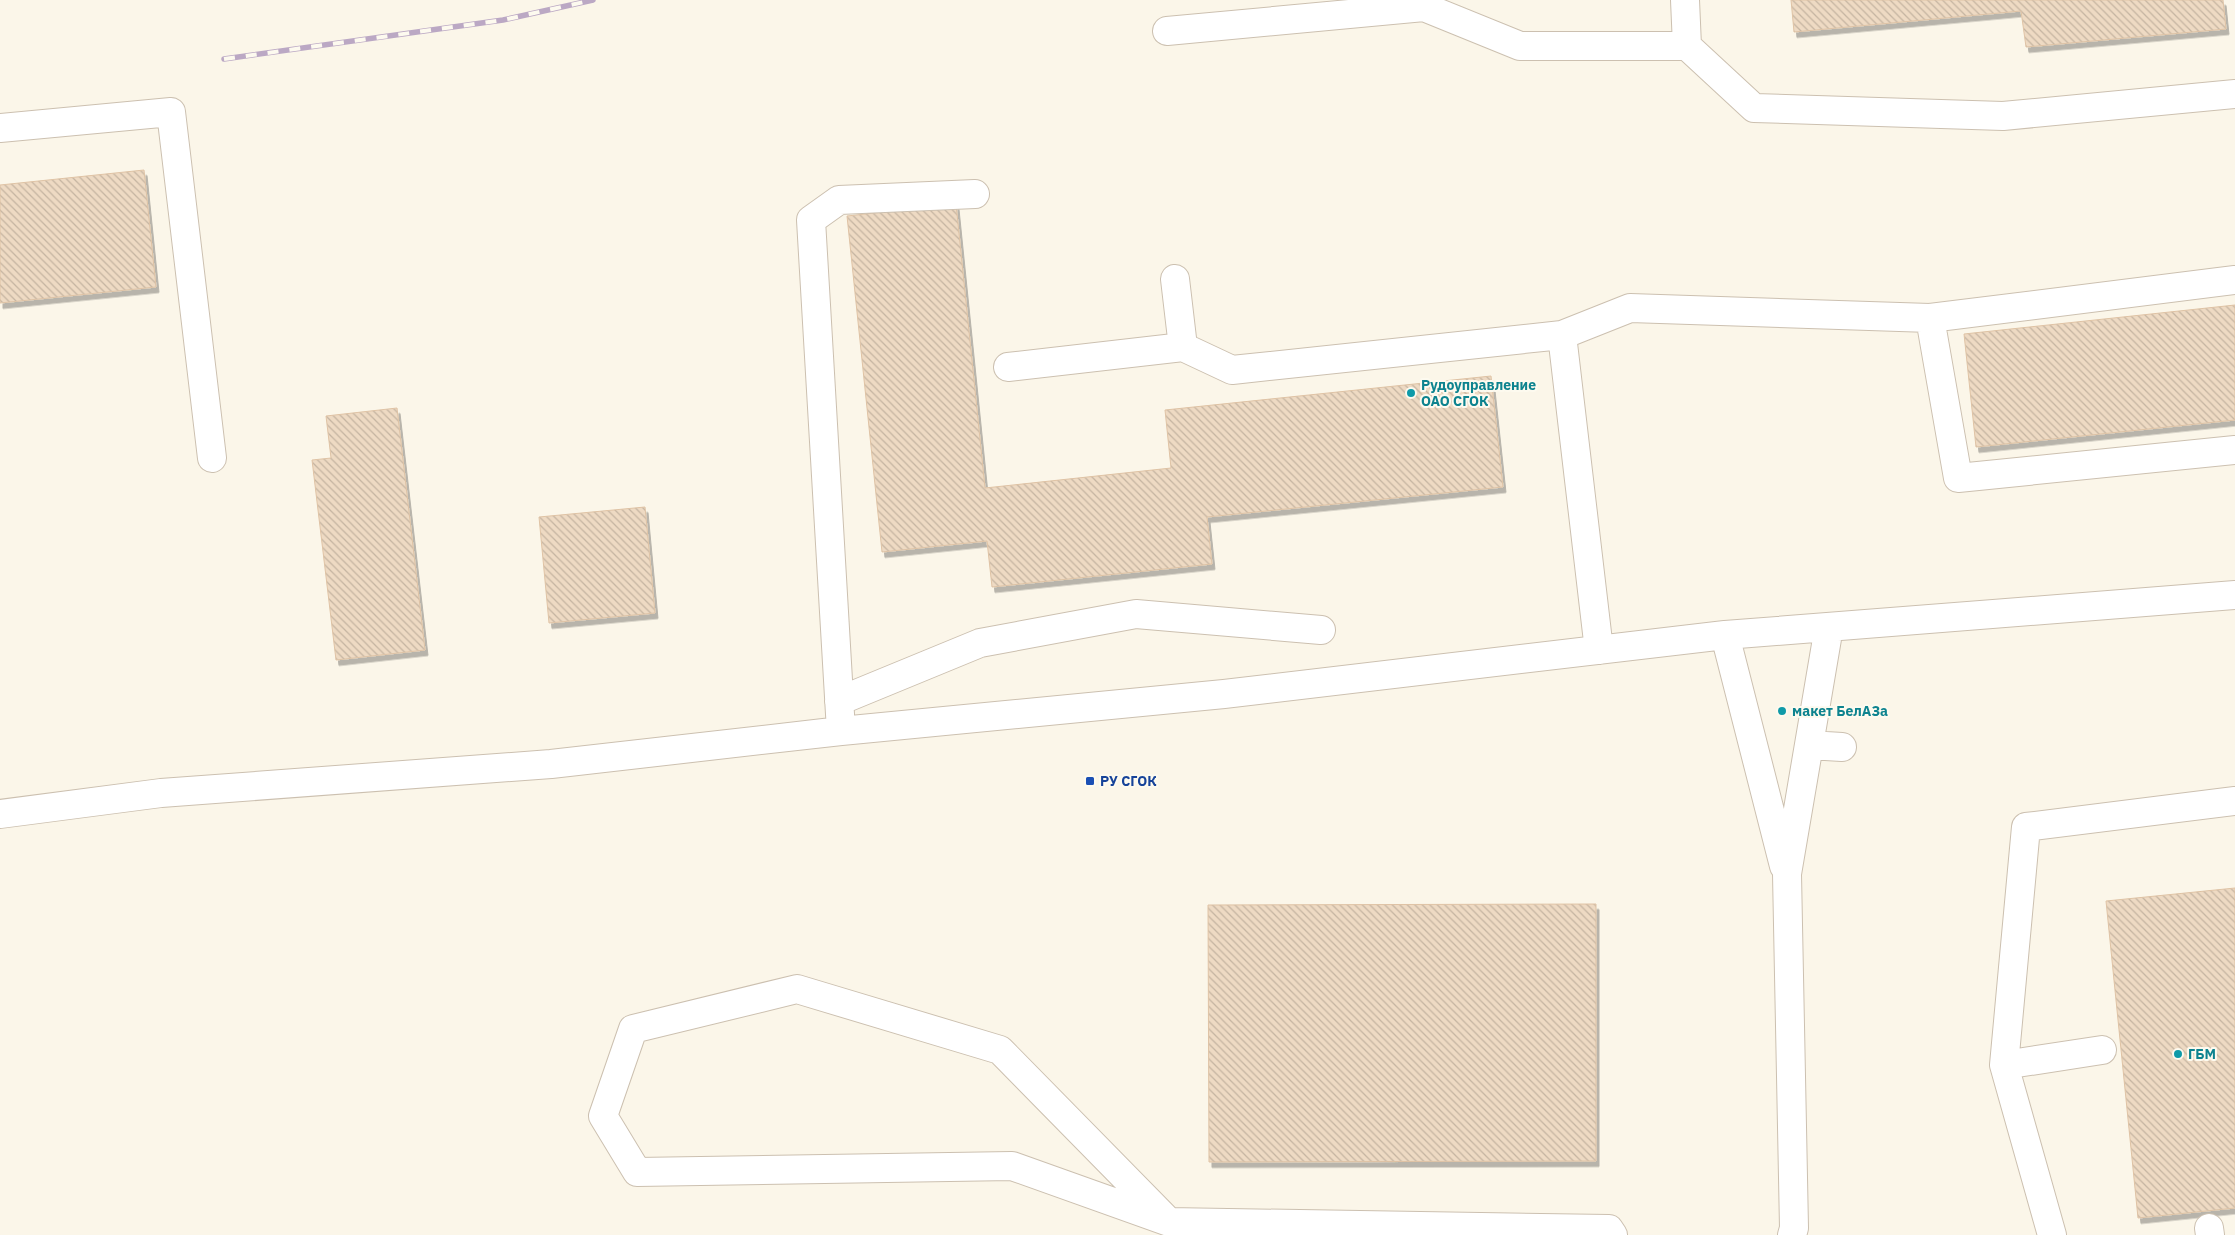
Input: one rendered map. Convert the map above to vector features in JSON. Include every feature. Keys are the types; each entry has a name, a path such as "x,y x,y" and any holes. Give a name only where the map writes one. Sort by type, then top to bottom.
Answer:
{"street":[{"path":"1685,0 1687,46"},
{"path":"1167,31 1423,4 1520,46 1687,46 1754,108 2002,116 2235,94"},
{"path":"0,128 171,112 212,458"},
{"path":"841,731 811,220 839,200 975,194"},
{"path":"1175,280 1183,347"},
{"path":"1008,368 1183,347 1232,370 1562,335 1630,308 1930,318 2235,280"},
{"path":"1930,318 1958,478 2235,450"},
{"path":"1562,335 1599,650"},
{"path":"0,814 161,793 551,764 841,731 1224,694 1725,635 2235,595"},
{"path":"839,701 980,643 1136,614 1321,630"},
{"path":"1792,1235 1794,1228 1786,874 1829,627"},
{"path":"1725,635 1786,874"},
{"path":"1809,745 1842,747"},
{"path":"2052,1235 2004,1065 2026,827 2235,802"},
{"path":"1169,1222 1000,1050 797,989 632,1029 603,1116 637,1172 1012,1166 1169,1222 1609,1229 1613,1235"},
{"path":"2004,1065 2102,1050"}],"building":[{"path":"1791,0 2223,0 2226,29 2026,47 2021,11 1794,32"},
{"path":"144,170 156,287 0,303 0,185"},
{"name":"Рудоуправление ОАО СГОК","path":"956,204 985,488 1171,468 1165,410 1491,376 1503,487 1207,517 1212,564 992,587 987,541 882,552 847,216"},
{"path":"2235,305 2235,420 1976,447 1964,334"},
{"path":"397,408 425,650 336,660 312,460 331,458 326,416"},
{"path":"645,507 655,613 549,623 539,517"},
{"name":"ГБМ","path":"2235,888 2235,1208 2138,1218 2106,901"},
{"path":"1596,904 1596,1161 1209,1162 1208,905"}],"railway":[{"path":"224,59 503,20 593,0"}],"place":[{"name":"Рудоуправление ОАО СГОК","path":"1411,393"},
{"name":"макет БелАЗа","path":"1782,711"},
{"name":"РУ СГОК","path":"1090,781"},
{"name":"ГБМ","path":"2178,1054"}]}
